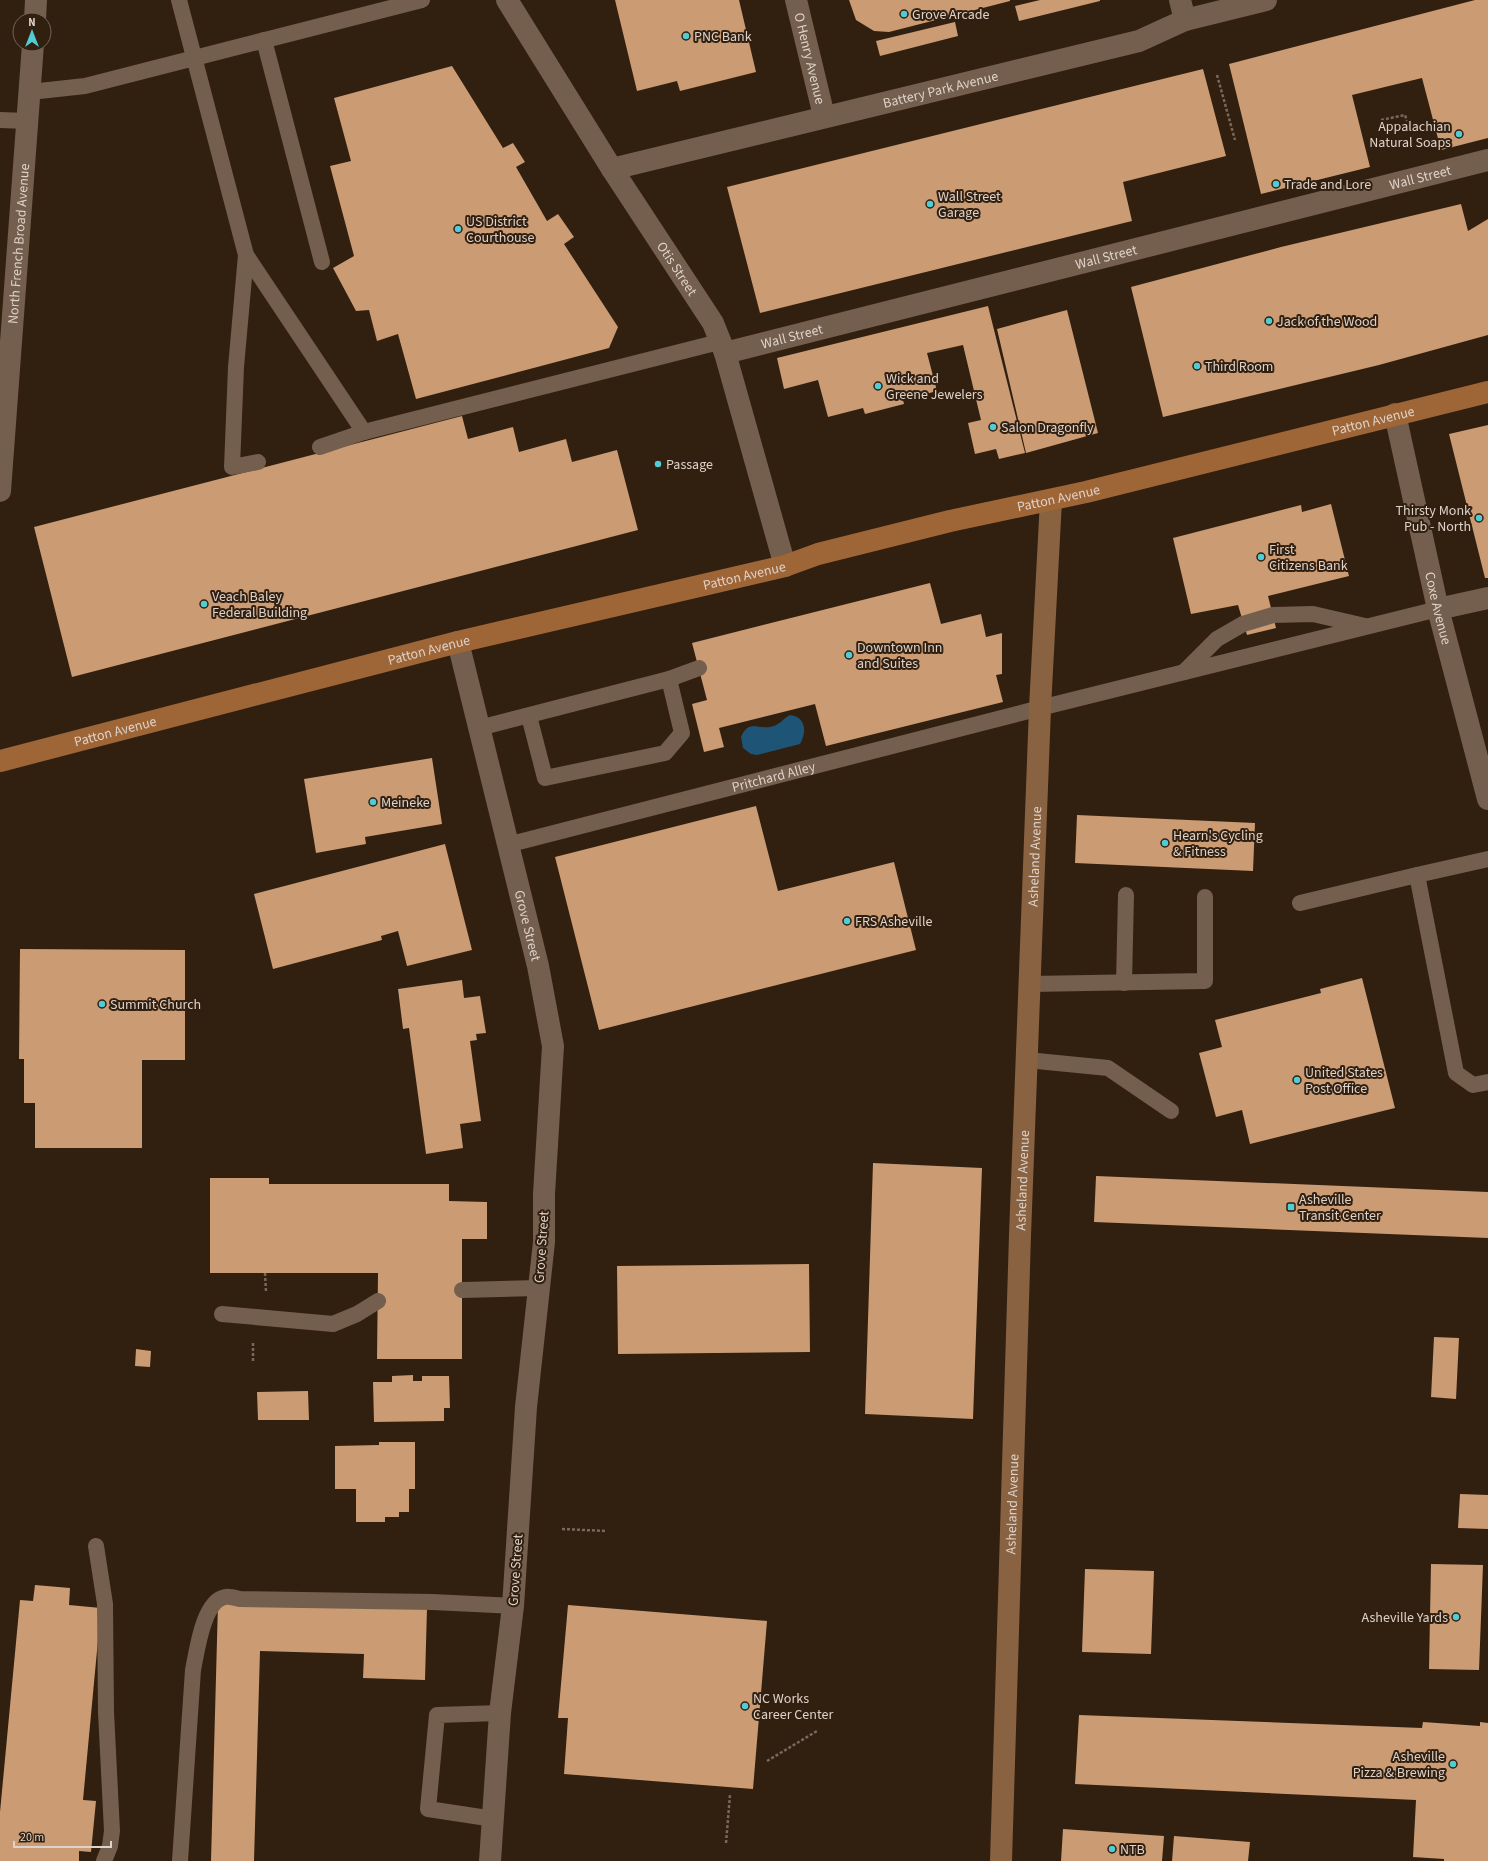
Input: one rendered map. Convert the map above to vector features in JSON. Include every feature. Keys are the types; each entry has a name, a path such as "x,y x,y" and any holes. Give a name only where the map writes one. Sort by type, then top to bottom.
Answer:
{"main road":[{"name":"Patton Avenue","path":"0,761 458,642 784,566 818,554 950,521 1051,500 1488,392"},
{"name":"Asheland Avenue","path":"1001,1861 1027,1060 1040,708 1051,500"}],"street":[{"path":"35,12 36,0"},
{"name":"Otis Street","path":"507,0 612,169 713,323 722,347 784,566"},
{"name":"O Henry Avenue","path":"796,0 824,116"},
{"name":"Battery Park Avenue","path":"612,169 824,116 1139,41 1183,10 1266,0"},
{"name":"North French Broad Avenue","path":"0,491 2,436 32,52"},
{"name":"Wall Street","path":"722,347 1488,160"},
{"name":"Coxe Avenue","path":"1395,414 1438,609 1486,778 1488,799"},
{"path":"1438,609 1488,598"},
{"name":"Grove Street","path":"458,642 538,966 553,1046 544,1194 544,1242 526,1407 513,1606 500,1713 490,1861"}],"lane":[{"path":"179,0 246,255 364,432"},
{"path":"30,92 85,86 422,0"},
{"path":"264,40 322,262"},
{"path":"0,120 27,121"},
{"path":"246,255 236,367 232,467 258,462"},
{"path":"320,447 364,432 722,347"},
{"name":"Pritchard Alley","path":"507,845 1040,708 1438,609"},
{"path":"1183,673 1217,639 1243,624 1273,615 1313,614 1369,626"},
{"path":"479,728 669,679 699,668"},
{"path":"529,716 545,778 665,753 682,733 669,679"},
{"path":"1300,903 1488,859"},
{"path":"1417,875 1456,1073 1473,1085 1488,1082"},
{"path":"1124,983 1126,895"},
{"path":"1030,984 1205,981 1205,897"},
{"path":"1027,1060 1108,1068 1171,1111"},
{"path":"462,1290 538,1288"},
{"path":"222,1314 333,1324 357,1314 378,1301"},
{"path":"96,1546 105,1604 106,1712 112,1831 110,1846 104,1861"},
{"path":"180,1861 193,1670 199,1639 209,1608 216,1601 225,1597 240,1599 432,1602 513,1606"},
{"path":"494,1819 428,1809 437,1715 500,1713"}],"path":[{"path":"1217,75 1235,140"},
{"path":"1381,120 1406,115 1407,122"},
{"path":"562,1529 606,1531"},
{"path":"767,1761 817,1731"},
{"path":"726,1843 730,1795"}],"water":[{"path":"790,715 799,719 804,726 804,735 800,744 757,755 751,754 743,748 741,737 747,728 751,726 774,726"}],"building":[{"name":"PNC Bank","path":"615,0 739,0 756,72 680,91 677,81 637,91"},
{"name":"Grove Arcade","path":"849,0 1010,1 889,32 874,31 856,20"},
{"path":"1040,0 1100,1 1019,21 1015,6"},
{"path":"1475,0 1488,0 1488,138 1441,150 1422,78 1352,95 1370,167 1261,194 1229,64"},
{"path":"955,22 958,36 880,56 876,41"},
{"name":"US District Courthouse","path":"452,66 503,148 513,143 525,162 516,167 547,221 558,214 574,237 564,244 618,327 609,348 416,399 398,334 377,341 369,310 356,311 333,268 354,256 330,166 351,161 334,98"},
{"name":"Wall Street Garage","path":"1203,69 1226,156 1123,182 1132,221 760,313 727,187"},
{"path":"1461,204 1468,231 1488,219 1488,335 1379,365 1163,417 1131,287 1281,247"},
{"path":"988,306 1025,453 999,459 996,449 975,454 968,423 981,420 963,345 927,353 937,391 903,400 904,404 865,414 863,408 828,417 818,380 784,389 777,358"},
{"path":"1067,310 1098,433 1026,453 997,329"},
{"name":"Veach Baley Federal Building","path":"462,416 468,439 513,427 519,452 566,439 572,462 617,450 638,530 72,677 34,527"},
{"name":"Thirsty Monk Pub - North","path":"1488,425 1488,578 1485,578 1449,434"},
{"name":"First Citizens Bank","path":"1331,504 1349,576 1268,596 1276,628 1247,635 1238,605 1191,614 1173,538 1301,505 1302,512"},
{"name":"Downtown Inn and Suites","path":"930,583 941,624 981,614 986,637 1002,633 1002,674 996,675 1003,702 826,746 815,704 719,728 724,747 704,752 692,704 707,700 692,643"},
{"name":"Meineke","path":"432,758 442,824 365,837 366,844 316,853 304,779"},
{"path":"756,806 778,891 894,862 916,950 599,1030 555,857"},
{"name":"Hearn's Cycling & Fitness","path":"1077,815 1255,823 1253,871 1075,863"},
{"path":"445,844 472,950 407,966 398,931 381,936 382,940 273,969 254,894"},
{"name":"Summit Church","path":"20,949 185,950 185,1060 142,1060 142,1148 35,1148 35,1103 24,1103 24,1059 19,1059"},
{"name":"United States Post Office","path":"1362,978 1395,1108 1250,1144 1242,1110 1216,1117 1199,1053 1222,1047 1215,1020 1321,993 1320,989"},
{"path":"462,980 464,998 480,996 486,1033 476,1034 477,1040 470,1041 481,1121 460,1124 463,1148 426,1154 409,1028 403,1029 398,989"},
{"path":"873,1163 982,1168 973,1419 865,1414"},
{"name":"Asheville Transit Center","path":"1096,1176 1488,1192 1488,1238 1094,1222"},
{"path":"210,1178 269,1178 269,1184 449,1184 449,1201 487,1202 487,1239 462,1239 462,1359 377,1359 378,1273 210,1273"},
{"path":"809,1264 810,1352 618,1354 617,1266"},
{"path":"1434,1337 1459,1338 1456,1399 1431,1397"},
{"path":"136,1349 151,1351 150,1367 135,1366"},
{"path":"413,1375 413,1381 422,1381 422,1376 449,1376 450,1408 444,1408 444,1421 374,1422 373,1382 392,1382 392,1376"},
{"path":"308,1391 309,1420 258,1420 257,1392"},
{"path":"379,1442 415,1442 415,1489 409,1489 409,1512 399,1512 399,1517 385,1517 385,1522 356,1522 356,1489 335,1489 335,1446 379,1445"},
{"path":"1460,1494 1488,1495 1488,1529 1458,1528"},
{"name":"Asheville Yards","path":"1431,1564 1483,1565 1479,1670 1429,1669"},
{"path":"1085,1569 1154,1571 1151,1654 1082,1652"},
{"path":"35,1585 70,1588 69,1605 101,1608 83,1800 96,1801 91,1852 79,1851 79,1861 0,1861 0,1812 20,1600 33,1601"},
{"path":"218,1603 427,1608 425,1680 363,1678 364,1654 260,1651 254,1861 211,1861"},
{"path":"568,1605 767,1621 753,1789 564,1774 568,1718 558,1718"},
{"path":"1079,1715 1422,1728 1423,1722 1480,1726 1480,1722 1488,1723 1488,1861 1444,1861 1444,1859 1413,1857 1416,1800 1075,1784"},
{"name":"NTB","path":"1063,1829 1164,1836 1162,1861 1061,1861"},
{"path":"1174,1836 1250,1842 1248,1861 1172,1861"}],"place":[{"name":"Grove Arcade","path":"904,14"},
{"name":"PNC Bank","path":"686,36"},
{"name":"Appalachian Natural Soaps","path":"1459,134"},
{"name":"Trade and Lore","path":"1276,184"},
{"name":"Wall Street Garage","path":"930,204"},
{"name":"US District Courthouse","path":"458,229"},
{"name":"Jack of the Wood","path":"1269,321"},
{"name":"Third Room","path":"1197,366"},
{"name":"Wick and Greene Jewelers","path":"878,386"},
{"name":"Salon Dragonfly","path":"993,427"},
{"name":"Passage","path":"658,464"},
{"name":"Thirsty Monk Pub - North","path":"1479,518"},
{"name":"First Citizens Bank","path":"1261,557"},
{"name":"Veach Baley Federal Building","path":"204,604"},
{"name":"Downtown Inn and Suites","path":"849,655"},
{"name":"Meineke","path":"373,802"},
{"name":"Hearn's Cycling & Fitness","path":"1165,843"},
{"name":"FRS Asheville","path":"847,921"},
{"name":"Summit Church","path":"102,1004"},
{"name":"United States Post Office","path":"1297,1080"},
{"name":"Asheville Transit Center","path":"1291,1207"},
{"name":"Asheville Yards","path":"1456,1617"},
{"name":"NC Works Career Center","path":"745,1706"},
{"name":"Asheville Pizza & Brewing","path":"1453,1764"},
{"name":"NTB","path":"1112,1849"}]}
